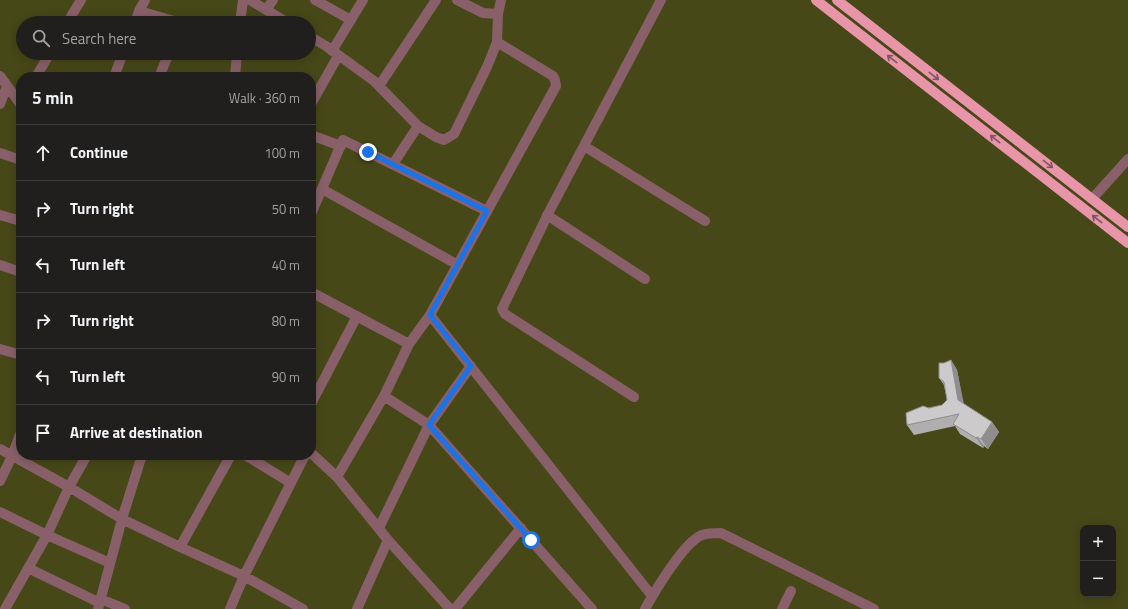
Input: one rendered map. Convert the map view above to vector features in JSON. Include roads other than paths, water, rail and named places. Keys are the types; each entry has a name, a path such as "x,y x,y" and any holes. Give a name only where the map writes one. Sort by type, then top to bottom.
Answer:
{"main road":[{"path":"816,0 1128,242"},
{"path":"837,0 1128,227"}],"street":[{"path":"71,16 81,0"},
{"path":"137,16 145,0"},
{"path":"241,16 243,0"},
{"path":"250,0 276,16"},
{"path":"266,10 273,0"},
{"path":"316,0 351,20"},
{"path":"316,93 351,20 363,0"},
{"path":"379,86 436,0"},
{"path":"457,0 483,13 498,14"},
{"path":"316,41 374,81 418,126 444,140 454,134 487,67 497,42 498,14 501,0"},
{"path":"634,397 505,314 502,309 547,215 661,0"},
{"path":"139,12 155,16"},
{"path":"337,477 384,396 410,344 430,315 556,86 553,76 497,42"},
{"path":"39,72 46,60"},
{"path":"116,72 120,60"},
{"path":"161,72 166,60"},
{"path":"235,72 236,60"},
{"path":"0,76 16,98"},
{"path":"0,104 7,86"},
{"path":"392,164 418,126"},
{"path":"316,137 341,146"},
{"path":"458,265 317,193 343,140 487,211"},
{"path":"584,146 705,221"},
{"path":"0,153 16,158"},
{"path":"1092,199 1128,159"},
{"path":"0,215 16,220"},
{"path":"547,215 645,278"},
{"path":"0,265 16,270"},
{"path":"316,295 410,344"},
{"path":"430,315 652,596"},
{"path":"316,394 357,316"},
{"path":"0,349 16,354"},
{"path":"379,528 429,425 471,366"},
{"path":"384,396 429,425 592,609"},
{"path":"0,481 16,445"},
{"path":"0,449 16,458"},
{"path":"316,458 337,477 388,540 450,609"},
{"path":"19,460 69,487 122,519 244,576 297,608"},
{"path":"5,609 47,535 69,487 84,460"},
{"path":"100,604 122,519 140,460"},
{"path":"180,547 228,460"},
{"path":"253,460 291,484"},
{"path":"230,609 244,576 303,460"},
{"path":"0,512 110,563"},
{"path":"455,609 521,528"},
{"path":"645,609 672,566 695,539 704,534 721,533 874,609"},
{"path":"357,609 388,540"},
{"path":"28,568 100,604 125,609"},
{"path":"782,609 791,591"}]}
